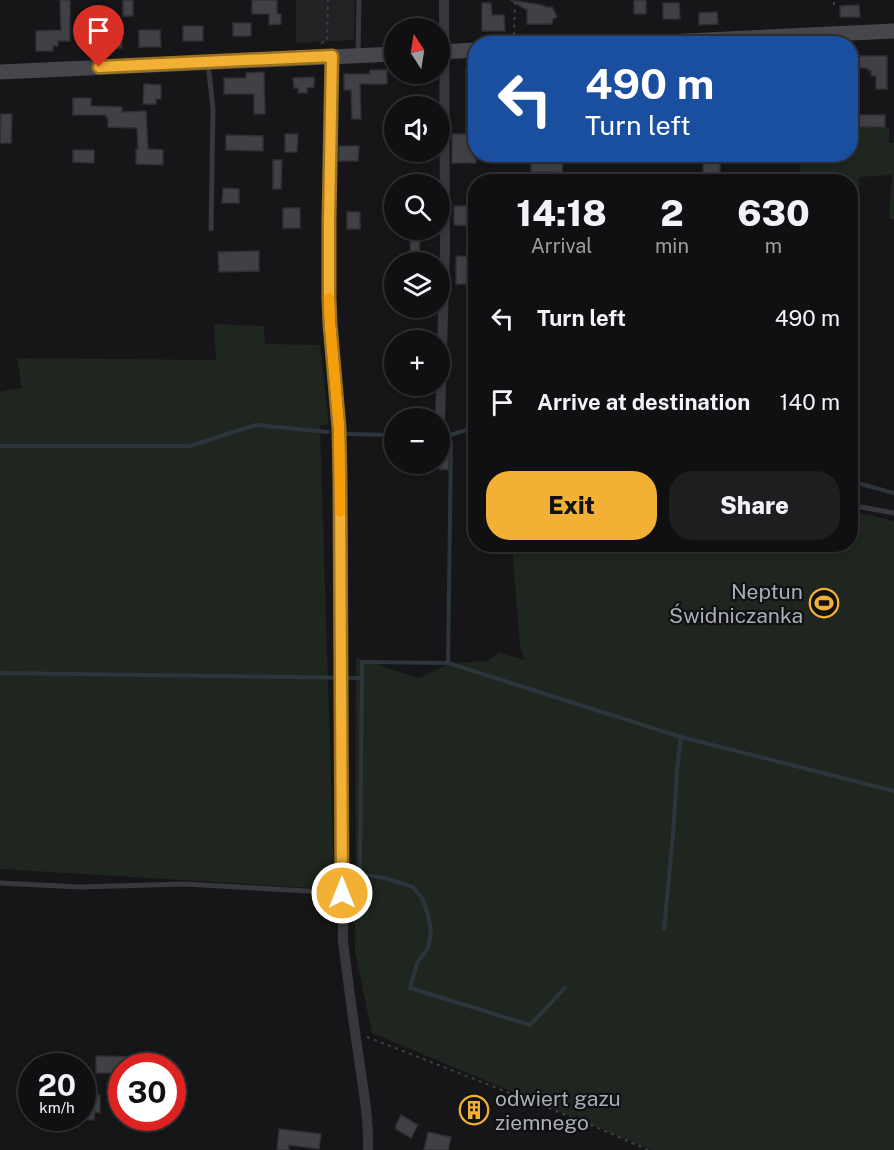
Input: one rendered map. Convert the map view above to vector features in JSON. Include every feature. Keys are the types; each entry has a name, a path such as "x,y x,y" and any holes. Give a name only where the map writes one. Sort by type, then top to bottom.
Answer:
{"street":[{"path":"443,18 444,0"},
{"path":"789,36 894,31"},
{"path":"450,51 468,50"},
{"path":"0,72 384,54"},
{"path":"332,56 329,298 339,428 343,941 368,1127 368,1150"},
{"path":"440,408 445,247 442,84"}],"lane":[{"path":"358,55 359,0"},
{"path":"207,62 213,109 211,229"},
{"path":"858,506 894,513"},
{"path":"0,883 80,887 185,884 342,893"}],"path":[{"path":"320,44 327,41 328,0"},
{"path":"514,35 515,0"},
{"path":"834,0 834,5"},
{"path":"355,1035 360,1034 472,1077 648,1150"}],"shaded area":[{"path":"296,0 355,0 354,40 296,43"},
{"path":"858,127 889,128 889,143 894,143 894,219 889,219 892,175 859,177 858,228 858,174 801,174 800,162 858,162"},
{"path":"214,324 264,326 265,344 320,345 329,425 320,425 334,878 328,889 0,869 0,392 22,388 17,358 216,360"},
{"path":"858,513 894,521 894,1150 651,1150 372,1033 355,951 356,658 419,678 452,663 488,661 499,653 525,660 520,647 513,552 858,552"}],"building":[{"path":"60,0 70,0 70,41 58,41 58,46 53,46 53,51 36,51 36,31 61,30"},
{"path":"123,0 133,0 133,16 123,16"},
{"path":"252,0 277,0 277,14 281,14 281,24 269,25 269,14 252,14"},
{"path":"510,0 552,7 557,17 553,19 552,24 527,24 527,10"},
{"path":"634,0 646,0 646,14 634,14"},
{"path":"482,3 491,3 492,15 504,15 505,31 482,31"},
{"path":"663,3 679,3 680,19 663,19"},
{"path":"859,5 860,17 840,17 840,6"},
{"path":"717,12 718,24 699,25 699,13"},
{"path":"233,23 251,23 251,36 233,36"},
{"path":"104,26 121,26 122,48 103,49"},
{"path":"183,26 203,26 203,41 183,41"},
{"path":"139,30 160,30 161,47 139,47"},
{"path":"858,56 887,56 887,89 876,89 876,76 871,76 871,70 858,68"},
{"path":"466,69 468,69 468,162 476,163 452,163 452,134 466,134"},
{"path":"370,70 384,70 384,84 360,84 361,119 352,119 351,90 344,90 344,74 370,74"},
{"path":"264,72 265,114 254,114 254,94 224,94 224,78 246,78 246,73"},
{"path":"314,77 314,87 307,88 307,93 298,93 298,88 294,88 293,78"},
{"path":"144,84 161,85 161,99 156,99 156,104 143,104"},
{"path":"73,98 91,98 91,106 122,107 122,112 146,111 148,149 163,150 163,165 136,164 137,128 108,127 106,115 73,115"},
{"path":"1,114 12,114 11,143 0,143"},
{"path":"858,115 885,115 885,127 858,127"},
{"path":"285,134 298,134 297,152 285,152"},
{"path":"226,135 263,136 263,151 226,150"},
{"path":"339,146 359,146 358,161 338,161"},
{"path":"73,150 94,150 94,163 73,162"},
{"path":"273,160 282,160 281,189 273,189"},
{"path":"531,162 563,162 562,174 531,172"},
{"path":"703,162 720,162 720,174 703,173"},
{"path":"223,188 239,189 239,203 222,203"},
{"path":"454,206 468,206 468,226 454,225"},
{"path":"283,208 300,208 300,228 283,228"},
{"path":"347,212 360,212 360,229 347,229"},
{"path":"411,240 420,240 419,252 410,252"},
{"path":"259,251 259,271 219,272 218,252"},
{"path":"456,256 468,257 468,284 456,284"},
{"path":"96,1056 108,1056 108,1073 96,1073"},
{"path":"96,1095 100,1095 100,1113 96,1112"},
{"path":"401,1115 418,1125 411,1138 396,1129"},
{"path":"279,1129 321,1134 319,1149 289,1145 289,1150 277,1150"},
{"path":"428,1132 451,1137 448,1150 424,1150"}],"waterway":[{"path":"0,446 190,446 256,425 328,432"},
{"path":"448,663 451,443 447,436 468,429"},
{"path":"347,434 384,435"},
{"path":"858,483 894,493"},
{"path":"565,988 530,1025 410,988 417,963 428,948 431,932 422,898 413,887 385,878 360,874 362,662 448,663 681,737 894,791"},
{"path":"0,673 361,678"},
{"path":"664,929 681,737"}],"slow traffic":[{"path":"329,298 339,428 340,512"}],"place":[{"name":"Neptun Świdniczanka","path":"824,603"},
{"name":"odwiert gazu ziemnego","path":"474,1110"}],"route":[{"path":"99,67 332,56 329,298 339,428 342,893"}]}
